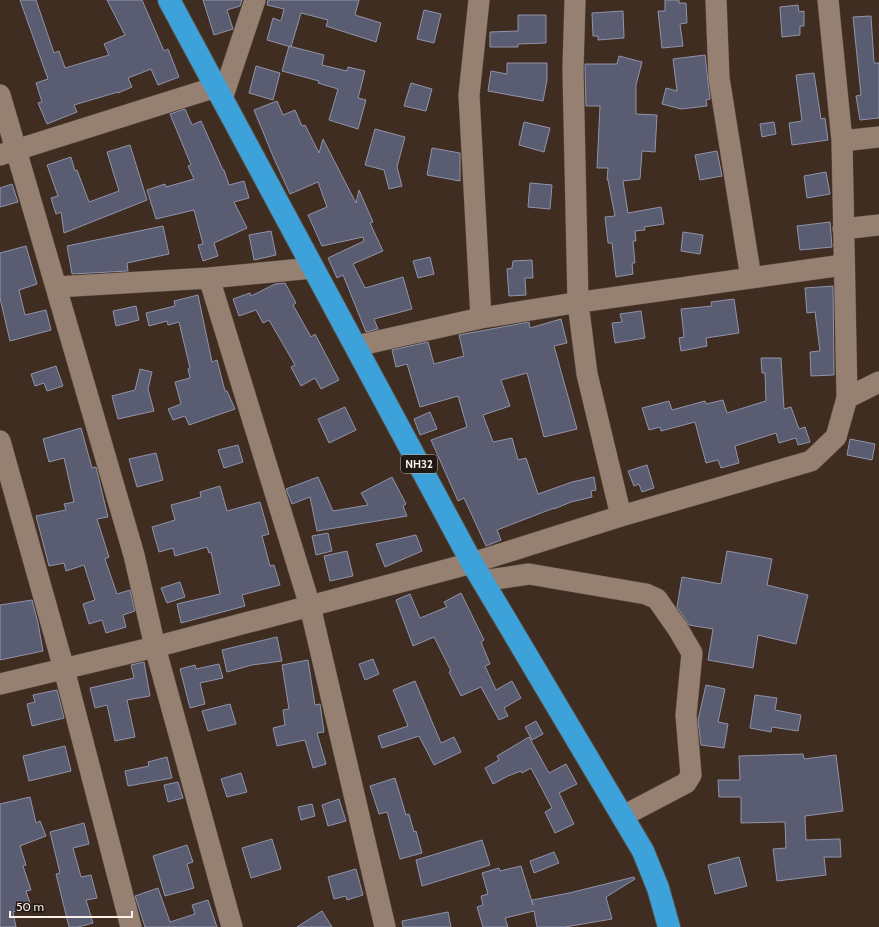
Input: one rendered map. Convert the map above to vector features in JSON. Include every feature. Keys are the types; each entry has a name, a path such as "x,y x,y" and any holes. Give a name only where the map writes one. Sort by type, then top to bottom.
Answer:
{"highway":[{"name":"NH32","path":"169,0 477,572 643,851 658,888 669,927"}],"street":[{"path":"8,153 219,93 255,0"},
{"path":"478,0 469,94 481,318"},
{"path":"575,0 573,69 578,303 587,374 621,516"},
{"path":"716,0 718,78 750,278"},
{"path":"0,684 155,648 310,606 477,572 621,516 811,461 836,437 847,398 843,265 842,141 828,0"},
{"path":"0,95 8,153 56,287 134,555 155,648 232,927"},
{"path":"842,141 879,137"},
{"path":"843,229 879,225"},
{"path":"356,346 481,318 843,265"},
{"path":"56,287 209,278 313,268"},
{"path":"209,278 310,606 385,927"},
{"path":"847,398 879,382"},
{"path":"0,441 64,669 131,927"},
{"path":"477,572 529,574 646,594 657,599 678,629 692,653 686,715 691,775 686,783 623,816"}],"building":[{"path":"20,0 36,0 54,53 59,51 65,68 109,55 104,44 125,35 107,0 142,0 164,51 168,49 179,77 158,85 151,69 128,78 132,87 118,93 74,105 77,112 47,124 38,103 42,102 36,83 48,79"},
{"path":"203,0 242,0 240,6 227,10 233,29 214,35"},
{"path":"268,0 359,0 355,15 381,23 376,42 326,26 328,20 301,13 291,47 267,40 273,18 281,21 284,9 267,5"},
{"path":"665,0 679,0 679,3 686,3 687,23 680,24 683,46 662,48 658,11 665,11"},
{"path":"798,5 799,12 804,11 804,26 800,26 800,35 782,37 780,7"},
{"path":"424,10 441,14 434,43 417,39"},
{"path":"623,11 624,38 598,40 598,36 593,36 592,13"},
{"path":"518,15 546,15 546,43 518,44 518,47 490,47 490,32 518,31"},
{"path":"871,16 874,63 879,63 879,118 860,120 856,96 861,95 853,17"},
{"path":"289,46 324,55 322,65 347,71 348,67 365,71 358,98 366,100 358,129 329,120 338,89 318,83 319,81 282,71"},
{"path":"705,55 710,99 706,100 707,106 681,109 662,104 666,88 677,91 673,59"},
{"path":"619,56 642,62 636,85 636,114 657,115 655,152 642,151 640,179 623,181 628,213 661,207 664,224 644,227 645,230 635,231 636,241 633,241 635,263 632,263 633,274 616,277 612,243 608,243 605,217 615,216 607,180 608,168 597,168 600,106 586,106 585,64 617,64"},
{"path":"507,63 547,63 547,80 543,101 488,91 491,71 507,74"},
{"path":"256,66 280,73 273,100 249,93"},
{"path":"814,73 821,119 825,118 828,140 792,145 789,123 802,121 796,75"},
{"path":"411,83 432,89 426,111 404,106"},
{"path":"277,101 283,115 295,110 302,126 305,125 319,153 323,139 356,203 359,190 373,222 370,223 383,251 353,264 365,288 403,277 412,309 374,319 378,329 366,332 343,275 337,278 328,258 364,241 363,237 322,246 308,215 327,207 318,182 290,194 275,161 254,110"},
{"path":"185,109 192,125 201,121 224,170 229,185 244,181 249,198 234,202 247,228 214,243 218,256 203,261 198,245 203,244 194,210 156,219 147,190 165,184 166,187 194,179 188,166 191,165 170,114"},
{"path":"524,122 550,128 544,152 519,145"},
{"path":"774,122 776,134 762,137 760,124"},
{"path":"375,129 405,137 397,167 402,186 389,189 384,170 365,165"},
{"path":"130,145 147,200 64,233 61,212 56,214 51,198 58,196 47,165 71,157 75,171 77,170 89,202 119,191 107,152"},
{"path":"432,148 460,153 460,181 427,175"},
{"path":"717,151 722,176 700,180 695,155"},
{"path":"826,172 830,194 807,198 804,176"},
{"path":"530,183 552,185 550,209 528,207"},
{"path":"12,184 18,202 0,207 0,188"},
{"path":"830,222 832,247 800,250 797,226"},
{"path":"163,226 169,254 127,263 128,271 72,274 67,246"},
{"path":"271,231 276,255 254,260 249,235"},
{"path":"683,232 703,235 700,254 681,251"},
{"path":"26,246 37,284 19,290 25,315 46,310 51,330 10,341 0,298 0,253"},
{"path":"430,257 434,274 418,278 413,261"},
{"path":"532,260 533,278 525,278 526,295 509,296 507,269 512,268 513,261"},
{"path":"285,283 296,303 293,305 311,337 315,334 339,380 321,389 315,378 301,386 291,367 295,365 269,320 263,323 256,310 239,316 233,299 250,293 251,296 275,284"},
{"path":"833,286 834,375 811,376 810,352 820,351 815,312 807,313 805,288"},
{"path":"198,295 212,362 217,360 225,391 227,391 235,409 189,425 185,416 173,420 168,409 181,404 175,382 190,378 188,369 190,368 179,322 168,325 167,321 149,326 146,313 175,306 174,301"},
{"path":"734,299 739,333 706,338 707,346 681,351 679,338 684,337 681,309 712,306 711,302"},
{"path":"136,306 139,320 116,326 113,311"},
{"path":"641,311 645,338 615,343 612,323 622,322 620,314"},
{"path":"561,319 567,343 554,346 577,429 544,437 527,373 501,380 510,406 483,415 493,442 512,438 518,460 526,458 538,494 572,482 594,477 596,490 591,491 592,497 571,502 497,530 501,540 486,546 464,498 458,501 431,440 467,427 458,396 420,407 407,364 396,367 392,350 428,342 434,364 464,356 459,335 529,322 530,328"},
{"path":"761,358 781,358 784,409 791,407 799,429 805,427 810,442 798,445 796,438 779,443 776,433 735,446 739,463 721,468 718,460 706,463 695,422 661,431 660,427 649,430 642,408 669,401 672,410 705,401 706,404 723,400 727,413 766,401 765,373 762,373"},
{"path":"56,366 63,386 47,391 44,383 35,386 31,374"},
{"path":"140,369 152,372 148,389 154,411 118,419 112,396 135,390"},
{"path":"345,407 356,430 329,443 318,419"},
{"path":"430,412 437,429 420,435 414,419"},
{"path":"81,428 92,468 96,467 108,517 97,519 109,557 105,559 117,594 130,590 135,611 123,615 126,627 106,633 102,620 89,624 83,604 95,600 84,565 66,571 64,563 49,566 36,516 66,510 64,504 74,502 64,458 49,462 43,439"},
{"path":"850,439 875,444 872,460 847,455"},
{"path":"238,445 243,462 224,468 218,450"},
{"path":"156,453 163,480 137,487 129,459"},
{"path":"647,465 654,488 642,492 639,484 634,486 628,471"},
{"path":"318,477 333,511 368,505 361,493 392,477 406,504 403,506 407,516 317,531 310,497 292,504 286,489"},
{"path":"220,486 227,511 260,502 269,534 262,536 270,566 274,565 280,585 242,595 245,606 181,623 177,604 220,594 211,552 209,553 207,547 175,556 173,548 159,552 152,527 175,520 171,505 201,497 200,492"},
{"path":"328,533 332,551 316,555 312,536"},
{"path":"416,535 422,551 385,567 376,544"},
{"path":"347,551 353,576 330,581 324,556"},
{"path":"727,551 772,559 767,585 808,595 796,644 758,635 753,668 708,660 713,629 689,625 677,607 682,577 721,584"},
{"path":"180,582 185,597 167,603 161,588"},
{"path":"461,593 484,640 481,642 490,664 485,666 496,690 512,681 521,698 504,708 508,716 499,720 481,687 461,696 449,672 451,671 434,637 413,646 396,600 410,594 420,618 447,607 444,602"},
{"path":"32,600 43,651 0,660 0,605"},
{"path":"277,637 282,661 252,665 227,672 222,650"},
{"path":"373,659 379,674 365,680 359,664"},
{"path":"308,660 315,705 320,704 324,732 317,733 326,764 313,768 305,740 277,746 273,728 285,725 283,710 289,709 282,665"},
{"path":"144,662 150,696 127,700 135,737 115,741 107,705 95,708 90,688 134,678 131,665"},
{"path":"219,664 223,678 200,683 205,704 190,708 180,669 195,665 196,669"},
{"path":"415,681 441,743 454,737 461,752 434,765 419,736 382,748 378,736 408,726 393,690"},
{"path":"706,685 725,689 718,722 728,724 724,748 701,745 698,720"},
{"path":"57,690 64,718 32,726 27,704 35,702 33,695"},
{"path":"755,695 777,698 775,710 801,715 798,731 772,727 771,732 750,728"},
{"path":"230,704 236,724 208,731 202,711"},
{"path":"536,721 543,734 532,740 525,727"},
{"path":"529,737 549,773 566,764 577,784 559,793 574,824 555,833 545,812 552,808 531,768 522,773 521,771 508,776 493,784 485,768 499,760 497,756"},
{"path":"65,746 71,771 29,781 23,756"},
{"path":"803,754 804,759 836,755 843,811 805,816 806,840 840,839 841,857 824,857 826,875 777,881 773,849 786,848 785,822 741,823 741,797 719,797 718,780 740,780 739,756"},
{"path":"167,757 172,778 128,786 125,771 149,766 148,762"},
{"path":"241,773 247,792 227,797 221,779"},
{"path":"395,778 406,815 409,814 414,832 416,831 422,853 400,859 387,812 379,814 370,786"},
{"path":"178,782 183,798 168,802 164,785"},
{"path":"30,797 36,823 40,821 46,836 20,846 26,865 23,866 31,890 26,891 31,906 13,912 16,927 0,927 0,804"},
{"path":"339,799 346,821 328,826 322,805"},
{"path":"312,804 315,816 301,820 298,807"},
{"path":"84,823 89,844 73,848 81,877 91,875 97,898 86,900 93,923 78,927 69,927 56,874 60,873 50,832"},
{"path":"272,839 281,869 251,878 242,848"},
{"path":"482,840 490,865 422,886 416,860"},
{"path":"187,845 193,862 187,864 194,888 165,896 153,856"},
{"path":"554,852 559,863 534,873 530,861"},
{"path":"739,857 747,886 715,894 708,865"},
{"path":"521,866 533,905 532,900 569,893 634,877 635,879 606,897 612,919 565,927 537,927 534,911 505,918 508,927 483,927 477,907 483,905 481,896 488,894 482,873 499,868 500,871"},
{"path":"356,869 363,895 347,900 346,896 334,899 328,877"},
{"path":"158,888 170,922 195,914 192,905 208,900 217,927 145,927 135,896"},
{"path":"322,911 332,927 297,927"},
{"path":"448,912 451,927 403,927 402,921"}]}
